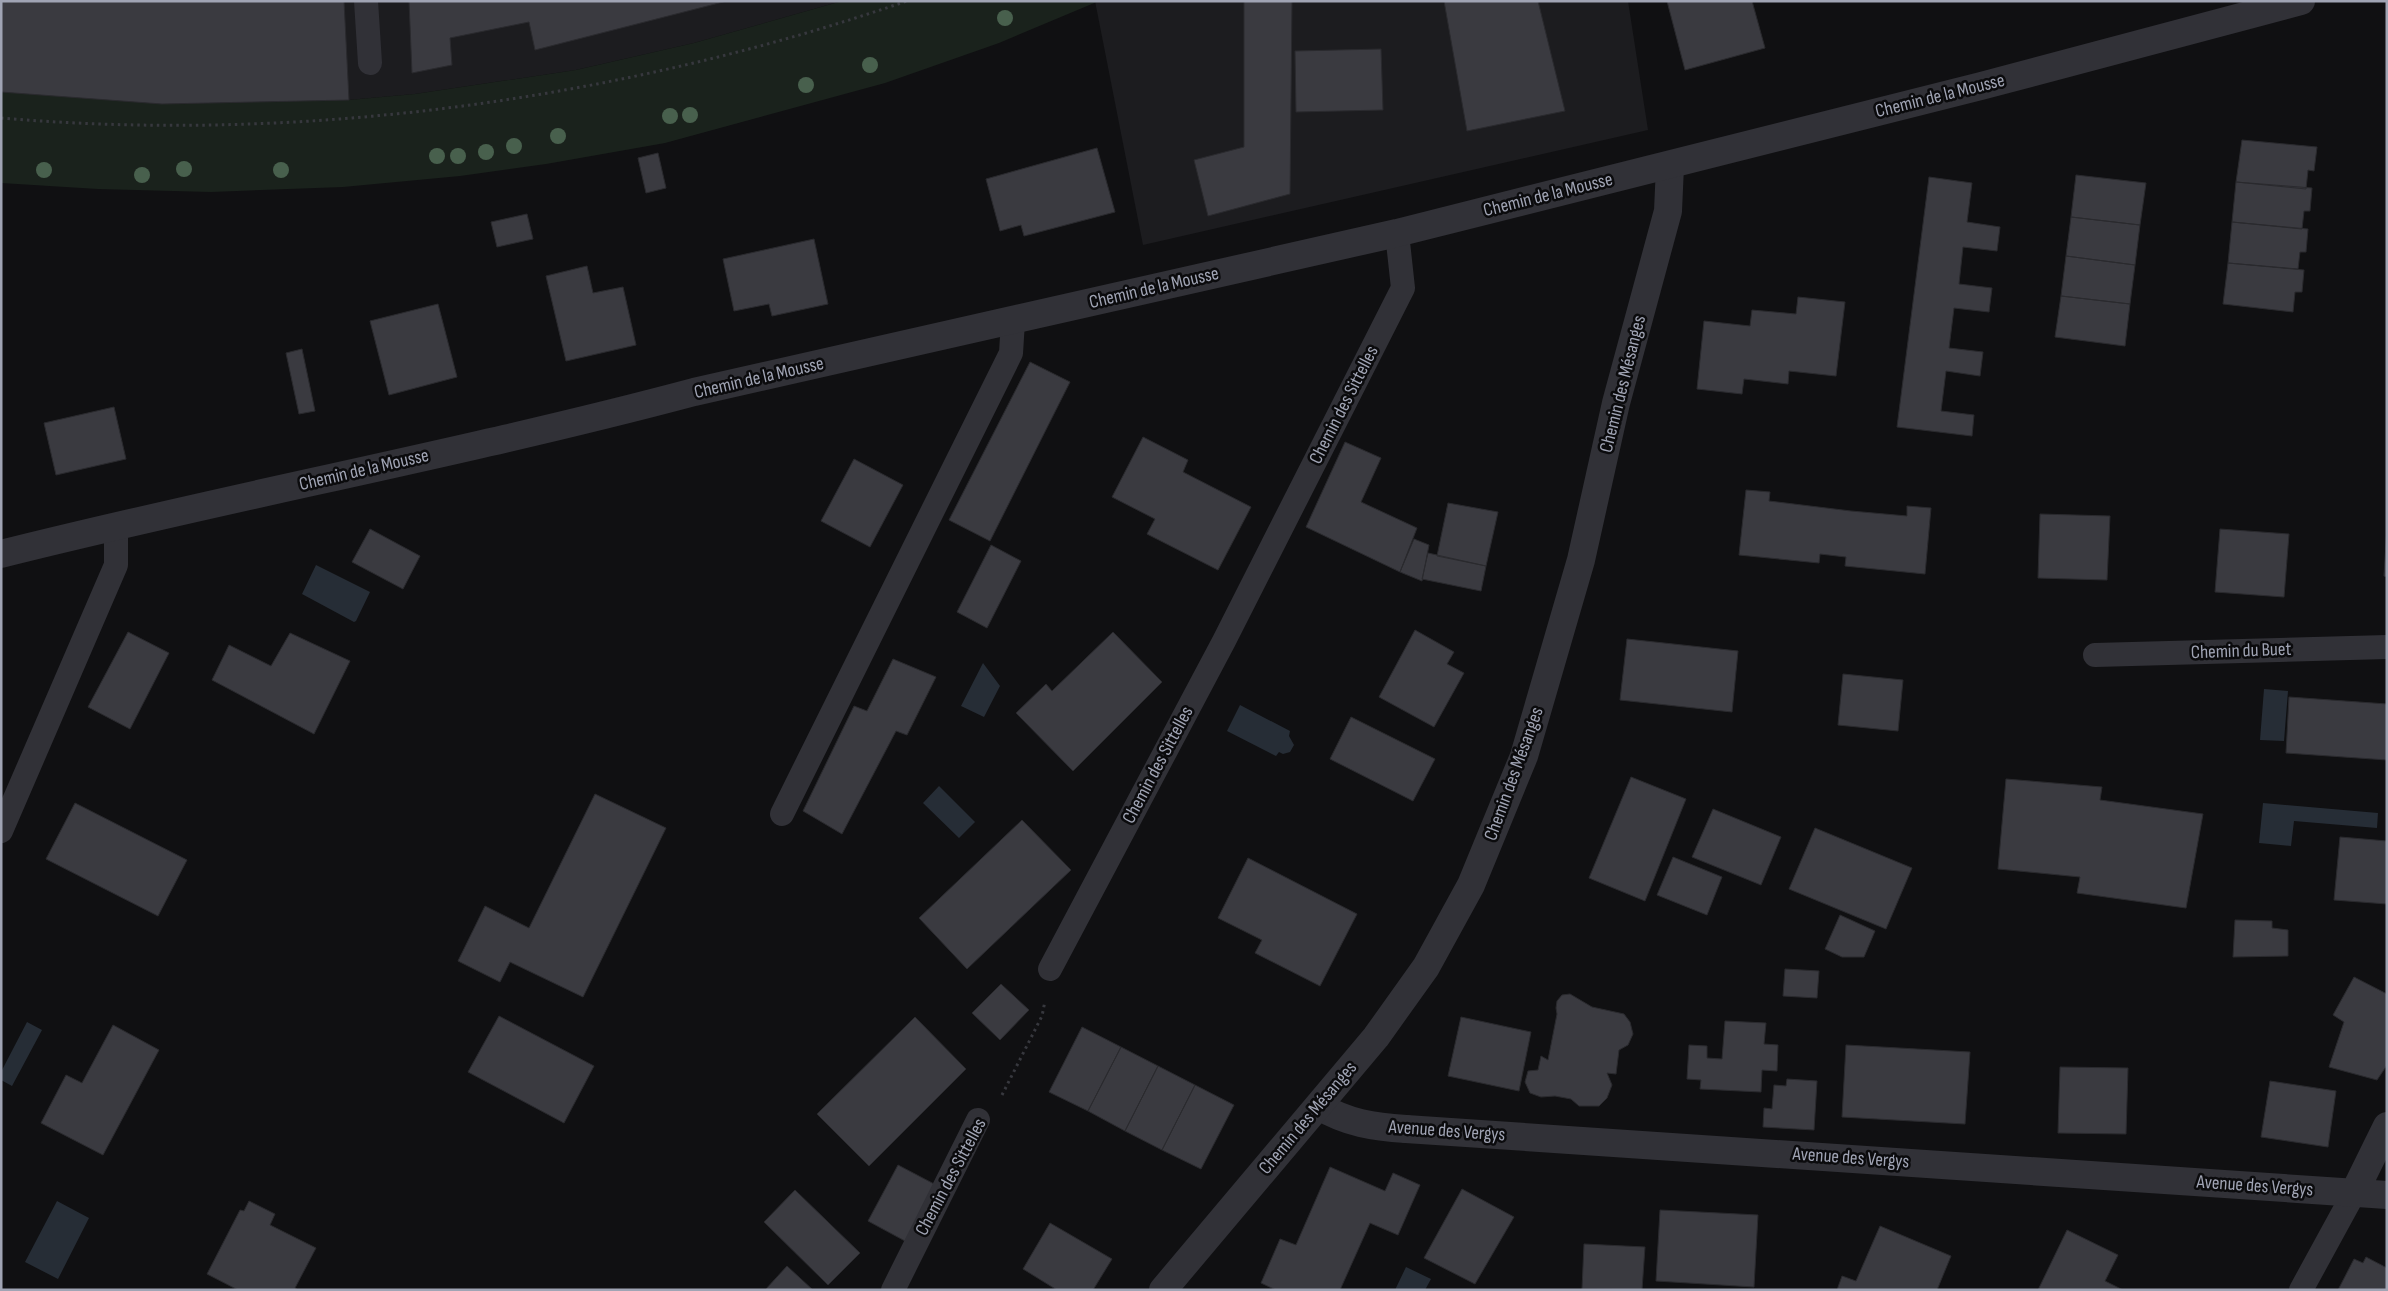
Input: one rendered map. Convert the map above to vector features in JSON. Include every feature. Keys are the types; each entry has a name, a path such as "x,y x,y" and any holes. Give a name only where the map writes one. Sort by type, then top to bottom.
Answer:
{"street":[{"name":"Chemin de la Mousse","path":"1,554 116,525 599,418 694,392 1397,233 1670,166 2301,1"},
{"name":"Chemin des Mésanges","path":"1163,1290 1376,1037 1426,967 1470,886 1524,756 1581,560 1616,403 1668,212 1670,166"},
{"name":"Avenue des Vergys","path":"1319,1106 1338,1118 1359,1124 1406,1129 2387,1195"},
{"path":"2354,1193 2387,1126"}],"lane":[{"path":"366,1 370,64"},
{"name":"Chemin des Sittelles","path":"1050,969 1224,641 1403,288 1397,233"},
{"path":"782,814 1011,353 1013,321"},
{"path":"1,831 116,565 116,525"},
{"name":"Chemin du Buet","path":"2095,655 2387,647"},
{"name":"Chemin des Sittelles","path":"893,1290 978,1120"},
{"path":"2301,1290 2354,1193"}],"path":[{"path":"1,118 107,124 197,126 274,123 433,110 541,94 704,61 826,28 907,1"},
{"name":"Chemin des Sittelles","path":"978,1120 1001,1096 1042,1016 1050,969"}],"shaded area":[{"path":"1,1 842,1 694,43 576,70 415,94 349,100 162,104 1,92"},
{"path":"842,1 1099,1 999,43 885,83 665,143 546,164 460,176 343,187 211,192 98,189 1,183 1,92 162,104 349,100 415,94 576,70 694,43"},
{"path":"1095,1 1628,1 1648,130 1143,245"},
{"path":"316,565 370,592 356,621 354,622 302,594"},
{"path":"983,663 1000,686 984,717 961,706"},
{"path":"2264,689 2288,691 2284,741 2260,740"},
{"path":"1240,705 1290,731 1289,736 1294,745 1290,752 1283,754 1279,752 1276,756 1227,731"},
{"path":"939,786 975,822 959,838 923,803"},
{"path":"2263,803 2378,813 2377,828 2294,821 2291,846 2259,843"},
{"path":"27,1022 42,1030 12,1086 1,1080 1,1072"},
{"path":"57,1201 89,1218 58,1279 25,1262"},
{"path":"1406,1267 1431,1279 1425,1290 1395,1290"}],"building":[{"path":"1,1 344,1 349,100 162,104 1,92"},
{"path":"409,1 727,1 535,50 529,22 450,38 452,65 412,73"},
{"path":"1244,1 1292,1 1290,194 1208,216 1194,160 1244,147"},
{"path":"1444,1 1538,1 1565,111 1467,131"},
{"path":"1667,1 1752,1 1765,48 1685,70"},
{"path":"1381,49 1383,110 1296,112 1295,51"},
{"path":"2242,140 2317,147 2314,171 2308,170 2306,189 2236,182"},
{"path":"1097,148 1115,212 1024,236 1021,225 1000,231 986,179"},
{"path":"658,153 666,188 646,193 638,158"},
{"path":"2076,175 2146,183 2140,225 2071,217"},
{"path":"1929,177 1972,183 1967,222 2000,227 1997,251 1963,247 1959,284 1992,288 1989,312 1954,308 1949,348 1983,352 1980,376 1946,371 1941,411 1974,415 1972,436 1897,427"},
{"path":"2236,182 2312,188 2310,211 2304,211 2302,229 2232,222"},
{"path":"527,214 533,239 497,247 491,222"},
{"path":"2071,217 2140,225 2135,265 2066,256"},
{"path":"2232,222 2308,229 2306,252 2300,252 2298,269 2228,263"},
{"path":"814,239 828,304 772,316 769,304 734,311 723,259"},
{"path":"2066,256 2135,265 2130,304 2061,296"},
{"path":"2228,263 2304,270 2302,292 2295,292 2293,312 2223,304"},
{"path":"587,266 593,293 623,287 636,345 566,361 546,276"},
{"path":"2061,296 2130,304 2125,346 2055,337"},
{"path":"1798,297 1845,302 1836,376 1789,371 1788,384 1744,379 1742,394 1697,389 1704,321 1750,326 1752,310 1796,314"},
{"path":"438,304 457,377 389,395 370,321"},
{"path":"302,349 315,411 299,414 286,353"},
{"path":"1030,362 1070,382 990,541 949,520"},
{"path":"114,407 126,459 56,475 44,423"},
{"path":"1143,437 1188,460 1183,472 1251,507 1218,570 1147,534 1155,519 1112,497"},
{"path":"1345,442 1381,458 1361,502 1417,528 1400,572 1306,527"},
{"path":"854,459 903,485 870,547 821,521"},
{"path":"1746,490 1770,492 1769,501 1851,511 1907,516 1907,506 1931,508 1925,574 1845,566 1846,557 1820,554 1819,563 1739,555"},
{"path":"1448,503 1498,512 1486,566 1437,556"},
{"path":"2040,514 2110,516 2107,580 2038,578"},
{"path":"2387,526 2387,577 2384,576"},
{"path":"370,529 420,556 403,589 352,562"},
{"path":"2220,529 2289,534 2284,597 2215,592"},
{"path":"1414,539 1429,545 1422,581 1400,572"},
{"path":"991,545 1021,561 987,628 957,612"},
{"path":"1428,553 1486,566 1481,591 1422,579"},
{"path":"1415,630 1454,652 1447,664 1464,673 1434,727 1379,697"},
{"path":"128,632 169,653 130,729 88,707"},
{"path":"1113,632 1162,682 1073,771 1016,713 1046,684 1052,691"},
{"path":"290,633 350,661 314,734 212,680 229,645 271,666"},
{"path":"1627,639 1738,651 1732,712 1620,700"},
{"path":"893,659 936,677 907,735 896,731 842,834 803,811 854,706 867,711"},
{"path":"1843,674 1903,680 1898,731 1838,725"},
{"path":"2289,697 2387,704 2387,760 2286,753"},
{"path":"1351,717 1435,759 1413,801 1330,759"},
{"path":"1631,777 1686,799 1645,901 1589,878"},
{"path":"2006,779 2102,787 2100,800 2203,814 2186,908 2077,893 2080,877 1998,869"},
{"path":"595,794 666,828 583,997 510,962 500,982 458,961 485,906 529,928"},
{"path":"75,803 187,860 158,916 46,859"},
{"path":"1713,809 1781,837 1761,885 1692,857"},
{"path":"1022,820 1071,870 967,969 919,918"},
{"path":"1815,828 1912,868 1886,929 1789,889"},
{"path":"2340,837 2387,841 2387,904 2334,900"},
{"path":"1673,857 1722,877 1707,915 1657,895"},
{"path":"1248,858 1357,914 1320,986 1255,953 1262,940 1218,918"},
{"path":"1840,915 1875,931 1864,957 1842,957 1825,949"},
{"path":"2235,920 2272,921 2272,928 2288,930 2288,956 2233,957"},
{"path":"1785,969 1819,971 1817,998 1783,996"},
{"path":"2354,977 2387,994 2387,1065 2377,1080 2329,1067 2344,1022 2333,1015"},
{"path":"1001,984 1029,1010 1000,1040 972,1013"},
{"path":"1570,994 1592,1007 1624,1014 1630,1022 1633,1034 1628,1045 1619,1050 1616,1074 1607,1073 1612,1085 1607,1098 1599,1106 1579,1106 1571,1099 1555,1096 1541,1097 1530,1093 1525,1082 1528,1071 1538,1070 1541,1056 1548,1060 1557,1014 1557,1001 1562,995"},
{"path":"499,1016 594,1066 564,1123 468,1072"},
{"path":"915,1017 966,1069 869,1166 817,1114"},
{"path":"1461,1017 1531,1032 1519,1091 1448,1076"},
{"path":"1725,1021 1766,1023 1764,1044 1778,1045 1777,1071 1762,1070 1761,1092 1700,1089 1701,1080 1687,1079 1689,1045 1707,1046 1707,1058 1722,1059"},
{"path":"113,1025 159,1050 103,1155 41,1123 66,1075 82,1083"},
{"path":"1082,1027 1121,1047 1088,1111 1049,1092"},
{"path":"1846,1045 1970,1052 1965,1124 1842,1117"},
{"path":"1121,1047 1158,1066 1125,1131 1088,1111"},
{"path":"1158,1066 1195,1085 1162,1150 1125,1131"},
{"path":"2060,1067 2128,1068 2126,1134 2058,1133"},
{"path":"1787,1079 1817,1081 1814,1130 1763,1127 1764,1108 1772,1109 1774,1085 1786,1086"},
{"path":"2270,1081 2336,1091 2328,1147 2261,1137"},
{"path":"1195,1085 1234,1105 1201,1169 1162,1150"},
{"path":"898,1165 936,1185 905,1241 868,1221"},
{"path":"1330,1167 1385,1191 1393,1173 1420,1185 1398,1235 1370,1223 1340,1290 1276,1290 1261,1283 1280,1239 1296,1245"},
{"path":"1462,1189 1514,1217 1475,1284 1424,1258"},
{"path":"795,1190 860,1253 828,1285 764,1222"},
{"path":"249,1201 275,1214 270,1225 316,1248 295,1288 298,1290 238,1290 207,1274 240,1210 244,1211"},
{"path":"1660,1210 1758,1215 1754,1287 1656,1281"},
{"path":"1050,1223 1112,1259 1093,1290 1057,1290 1023,1269"},
{"path":"1880,1226 1951,1256 1937,1290 1837,1290 1842,1276 1856,1281"},
{"path":"2067,1230 2118,1255 2105,1281 2123,1290 2038,1290"},
{"path":"1584,1244 1645,1247 1642,1290 1582,1289"},
{"path":"2366,1257 2387,1268 2387,1290 2338,1290 2354,1259 2363,1263"},
{"path":"787,1266 813,1290 765,1290"}]}
